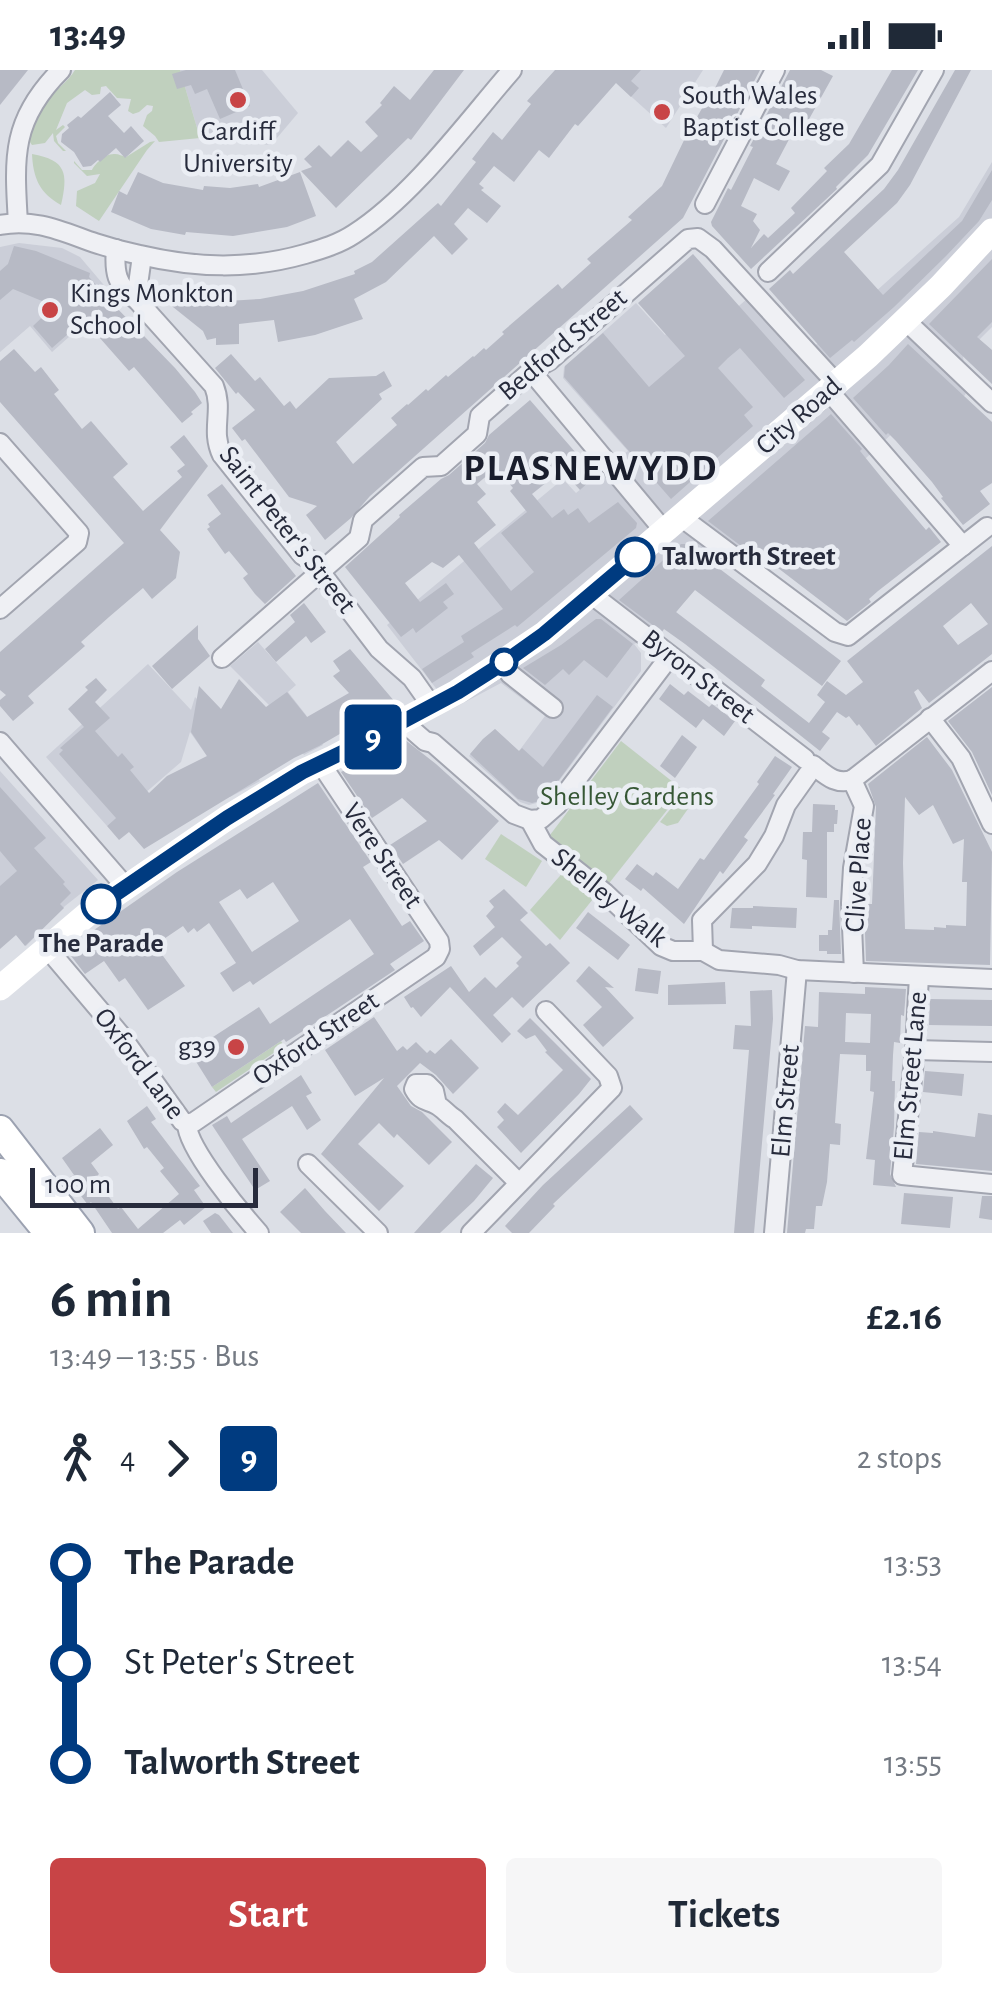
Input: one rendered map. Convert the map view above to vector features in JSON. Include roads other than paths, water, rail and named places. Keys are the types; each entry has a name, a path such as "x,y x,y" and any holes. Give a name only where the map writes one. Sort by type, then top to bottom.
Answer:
{"main road":[{"name":"City Road","path":"0,988 125,886 250,803 430,706 544,634 832,387 972,256 992,231"},
{"path":"0,1130 80,1233"},
{"path":"0,1173 49,1233"}],"street":[{"path":"61,70 31,106 8,147 9,224 53,227 142,256 198,266 249,266 290,258 355,234 421,175 512,70"},
{"path":"705,204 775,70"},
{"path":"768,272 880,165 934,70"},
{"name":"Bedford Street","path":"222,658 358,538 362,520 424,467 441,466 477,434 480,416 688,239 698,238 713,249 832,387"},
{"name":"Saint Peter's Street","path":"116,249 116,276 128,294 214,386 219,401 216,440 222,455 379,649 412,678 430,706"},
{"path":"136,299 142,256"},
{"path":"906,320 992,403"},
{"path":"531,371 673,524 842,636 854,633 988,527"},
{"path":"832,387 963,546"},
{"path":"0,443 79,532 77,542 0,609"},
{"name":"Byron Street","path":"593,592 809,766 840,783 852,780"},
{"path":"530,820 540,819 557,805 670,656"},
{"path":"502,664 553,708"},
{"path":"852,780 992,671"},
{"path":"930,718 961,758 992,824"},
{"name":"Shelley Walk","path":"402,721 425,741 434,743 514,814 530,820 543,844 614,901 654,942 673,951 702,951 719,960 797,970 992,978"},
{"path":"0,742 125,886"},
{"name":"Vere Street","path":"321,764 439,941 440,949"},
{"path":"673,951 757,864 809,766"},
{"name":"Clive Place","path":"852,780 864,806 853,868 854,973"},
{"path":"702,920 702,951"},
{"name":"Oxford Lane","path":"47,948 187,1124 187,1135 212,1173 259,1233"},
{"name":"Oxford Street","path":"187,1124 436,957 440,949"},
{"name":"Elm Street","path":"774,1233 797,970"},
{"name":"Elm Street Lane","path":"920,976 902,1175 992,1184"},
{"path":"471,1233 612,1088 608,1076 546,1012"},
{"path":"915,1050 992,1052"},
{"path":"438,1105 519,1182"},
{"path":"308,1164 378,1233"}],"place":[{"name":"Cardiff University","path":"238,100"},
{"name":"South Wales Baptist College","path":"662,112"},
{"name":"Kings Monkton School","path":"50,310"},
{"name":"Talworth Street","path":"635,557"},
{"name":"The Parade","path":"101,904"},
{"name":"g39","path":"236,1047"}],"district":[{"name":"PLASNEWYDD","path":"591,469"}],"park label":[{"name":"Shelley Gardens","path":"627,797"}]}
